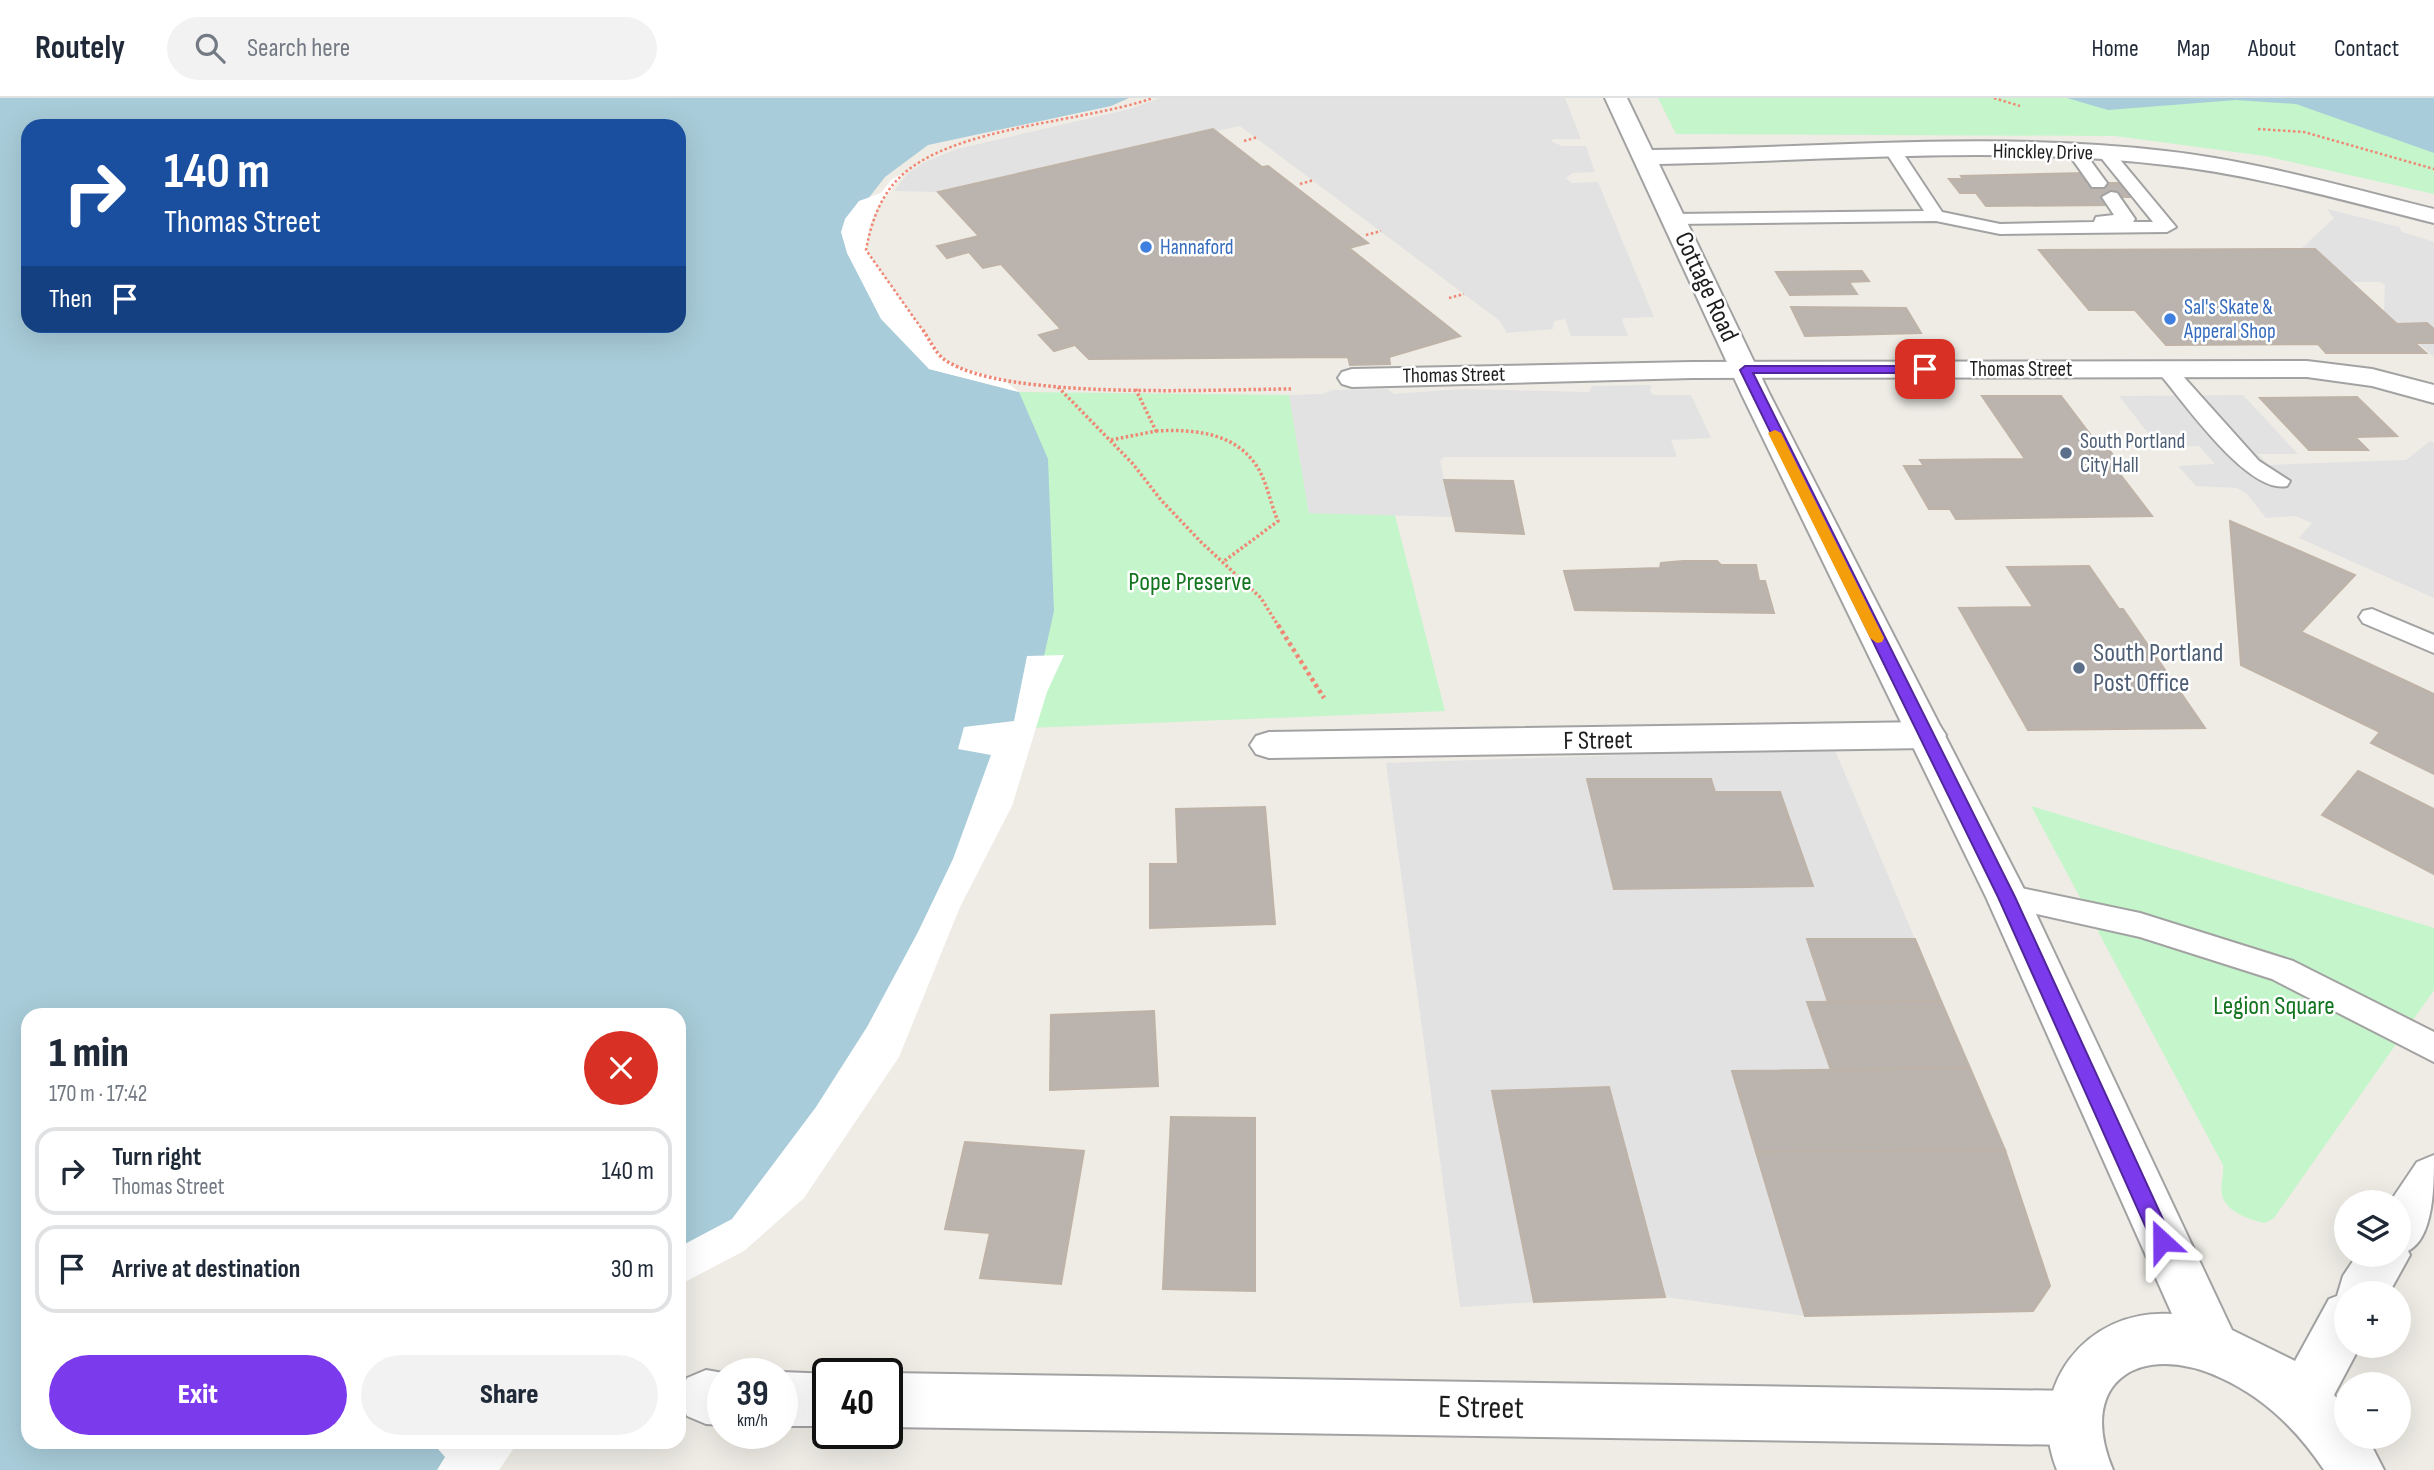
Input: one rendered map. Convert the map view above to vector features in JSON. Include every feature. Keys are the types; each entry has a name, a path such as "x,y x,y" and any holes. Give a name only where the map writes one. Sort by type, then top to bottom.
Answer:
{"street":[{"name":"Cottage Road","path":"1616,98 1745,370 2007,897 2213,1347"},
{"name":"Hinckley Drive","path":"1645,157 1893,151 2106,154 2209,165 2434,216"},
{"name":"Thomas Street","path":"1352,378 1745,370 2165,369 2353,372 2434,394"},
{"name":"F Street","path":"1269,744 1927,735"},
{"path":"2411,1213 2434,1177"},
{"path":"2085,1470 2074,1418 2082,1383 2102,1357 2133,1342 2170,1339 2213,1347 2258,1368 2302,1401 2336,1436 2356,1470"},
{"path":"2302,1401 2334,1341"},
{"name":"E Street","path":"903,1400 2074,1418"}],"lane":[{"path":"1893,151 1936,216"},
{"path":"2076,153 2098,183"},
{"path":"1675,219 1936,216 2000,229 2166,227 2106,154"},
{"path":"2082,227 2106,220 2126,219 2111,197"},
{"path":"2165,369 2251,466 2279,481"},
{"path":"2372,617 2434,645"},
{"path":"2007,897 2140,925 2282,970 2434,1048"}],"path":[{"path":"1153,98 1128,107 967,143 906,171 877,208 869,228 866,250 943,359 959,368 1002,379 1057,386 1293,389"},
{"path":"1244,141 1258,137"},
{"path":"1300,184 1314,180"},
{"path":"1366,235 1381,231"},
{"path":"1449,298 1464,294"},
{"path":"1057,386 1110,440 1161,500 1261,598 1301,658 1351,744"},
{"path":"1135,388 1156,431"},
{"path":"1110,440 1156,431 1193,428 1225,439 1254,461 1278,521 1223,563"}],"green space":[{"path":"1658,98 2434,98 2434,194 2265,156 2115,136 1676,134"},
{"name":"Pope Preserve","path":"1019,392 1289,395 1309,513 1395,515 1445,711 1028,728"},
{"name":"Legion Square","path":"2031,806 2434,928 2434,990 2274,1218 2265,1223 2253,1220 2233,1211 2224,1201 2223,1165"}],"shaded area":[{"path":"1160,98 1565,98 1581,139 1553,139 1552,142 1562,146 1586,146 1595,172 1573,173 1566,178 1572,183 1598,182 1654,317 1624,318 1622,320 1628,336 1571,336 1565,319 1554,321 1553,329 1507,333 1500,321 1240,126 938,192 894,191 908,173 925,162 957,149 1130,109"},
{"path":"2327,209 2399,227 2402,232 2434,242 2434,357 2384,312 2385,285 2381,282 2351,282 2315,249 2301,249 2334,218"},
{"path":"1651,385 1650,392 1654,395 1691,395 1711,438 1671,440 1677,457 1444,457 1440,461 1452,517 1309,513 1289,395 1322,394 1333,390 1388,389 1394,394 1461,389 1589,392 1592,386"},
{"path":"2243,395 2298,454 2258,454 2268,465 2406,460 2430,441 2434,443 2434,598 2299,538 2312,523 2295,516 2266,518 2247,494 2237,488 2196,486 2178,466 2215,464 2199,446 2159,447 2119,396"},
{"path":"1834,748 1915,939 1807,939 1828,1002 1808,1002 1831,1070 1732,1071 1805,1316 1665,1297 1609,1087 1492,1091 1534,1302 1460,1307 1386,763"}],"water":[{"path":"0,98 1129,98 1111,106 928,145 885,177 857,213 847,253 929,369 1019,392 1048,459 1054,611 1028,728 853,1075 730,1232 686,1253 686,1008 21,1008 21,1449 456,1449 441,1470 0,1470"},
{"path":"2067,98 2434,98 2434,153 2296,104 2236,100 2108,110"}],"pier":[{"path":"905,172 877,208 869,228 866,250 943,359 959,368 1002,379 1019,392 929,369 881,319 847,253 841,232 845,219 859,201 881,193 891,180"},
{"path":"1064,655 1047,692 1012,806 960,907 899,1057 804,1198 744,1251 686,1281 686,1243 732,1219 816,1107 867,1027 918,932 953,859 991,755 958,749 964,727 1014,721 1027,656"},
{"path":"438,1449 513,1449 499,1470 437,1470 445,1457"}],"building":[{"name":"Hannaford","path":"1213,129 1262,167 1268,166 1368,243 1349,248 1460,336 1389,357 1390,364 1350,365 1348,357 1089,359 1075,345 1054,351 1039,335 1061,329 1001,264 983,268 969,252 947,258 937,246 979,236 938,192"},
{"path":"2083,173 2092,183 2122,183 2136,197 2105,197 2112,205 1986,206 1976,193 1960,193 1949,179 1963,179 1961,176"},
{"path":"2315,249 2397,324 2427,323 2434,329 2434,343 2415,343 2426,353 2326,353 2318,344 2166,345 2135,310 2089,310 2039,250"},
{"path":"1862,271 1869,281 1849,282 1857,294 1790,295 1776,272"},
{"path":"1791,307 1906,308 1921,333 1805,336"},
{"name":"South Portland City Hall","path":"1982,396 2061,396 2099,446 2106,446 2121,465 2113,465 2152,516 1956,519 1950,509 1929,509 1904,466 1924,466 1920,460 2025,459"},
{"path":"2357,397 2397,436 2355,437 2368,450 2309,450 2260,398"},
{"path":"1444,480 1513,481 1524,534 1456,531"},
{"path":"2230,521 2355,575 2301,632 2434,694 2434,774 2371,743 2380,732 2241,665"},
{"path":"1683,561 1756,565 1759,581 1765,581 1774,613 1575,610 1564,571 1660,568 1661,563"},
{"name":"South Portland Post Office","path":"2089,566 2119,609 2123,609 2205,728 2028,730 1959,608 2033,607 2007,567"},
{"path":"2358,771 2434,809 2434,874 2322,815"},
{"path":"1587,779 1711,779 1715,792 1780,792 1813,886 1614,889"},
{"path":"1265,807 1275,924 1150,928 1150,864 1178,864 1176,809"},
{"path":"1807,939 1915,939 1941,1001 1828,1002"},
{"path":"1941,1001 1970,1068 1831,1070 1807,1002"},
{"path":"1154,1011 1158,1086 1050,1090 1051,1015"},
{"path":"1970,1068 2005,1150 1756,1152 1732,1071"},
{"path":"1609,1087 1665,1297 1534,1302 1492,1091"},
{"path":"1171,1117 1255,1118 1255,1291 1163,1289"},
{"path":"965,1142 1084,1151 1061,1284 980,1278 990,1233 945,1229"},
{"path":"2005,1150 2050,1286 2033,1311 1805,1316 1756,1152"}],"slow traffic":[{"path":"1775,433 1877,638"}],"place":[{"name":"Hannaford","path":"1146,247"},
{"name":"Sal's Skate & Apperal Shop","path":"2170,319"},
{"name":"South Portland City Hall","path":"2066,453"},
{"name":"South Portland Post Office","path":"2079,668"}],"route":[{"path":"1925,369 1745,370 2007,897 2162,1241"}]}
